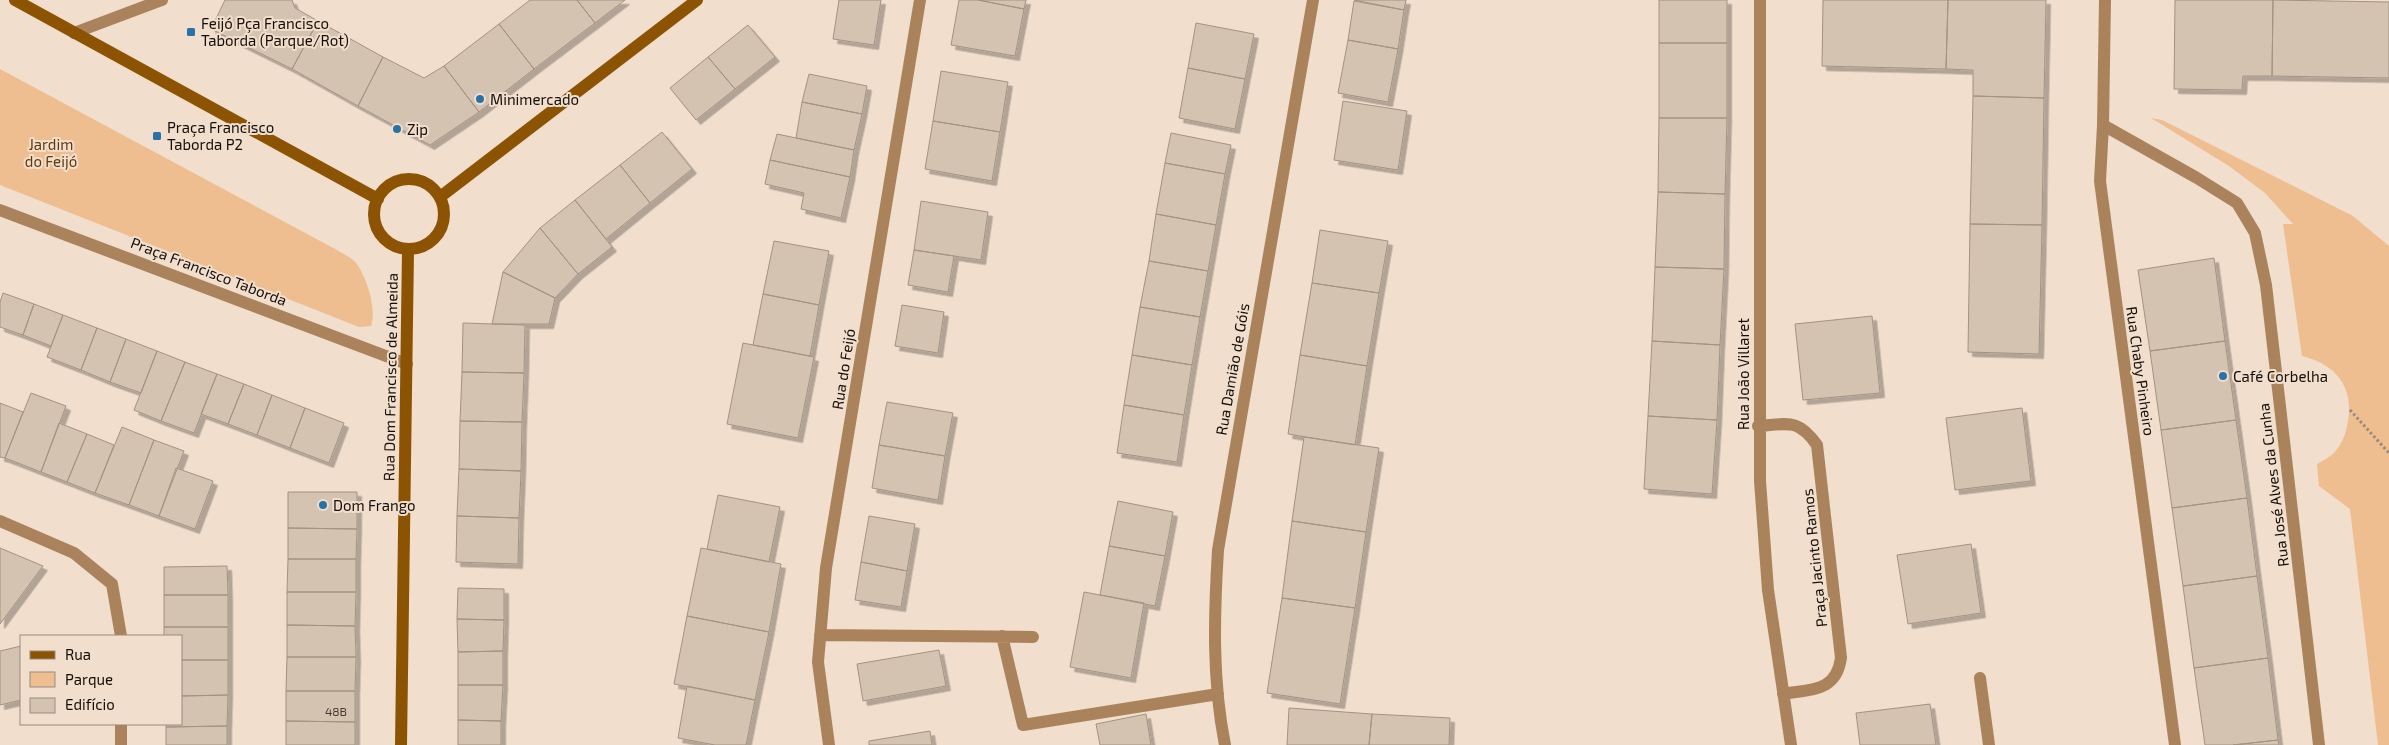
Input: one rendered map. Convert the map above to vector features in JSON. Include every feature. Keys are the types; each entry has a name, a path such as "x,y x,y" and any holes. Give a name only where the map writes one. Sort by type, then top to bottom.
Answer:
{"main road":[{"path":"15,0 378,199"},
{"path":"440,197 697,0"},
{"path":"408,180 421,181 432,188 440,197 444,209 444,221 439,232 431,242 420,248 408,250 395,246 384,238 376,226 374,212 378,199 385,189 396,182 408,180"},
{"name":"Rua Dom Francisco de Almeida","path":"401,745 408,250"}],"street":[{"path":"74,33 162,0"},
{"name":"Rua do Feijó","path":"829,745 818,662 826,568 920,0"},
{"name":"Rua Damião de Góis","path":"1225,745 1218,694 1213,624 1218,550 1313,0"},
{"name":"Rua João Villaret","path":"1760,0 1758,426 1760,481 1768,590 1791,745"},
{"name":"Rua Chaby Pinheiro","path":"2104,0 2103,125 2100,180 2175,745"},
{"name":"Rua José Alves da Cunha","path":"2103,125 2197,178 2236,203 2255,233 2266,285 2319,745"},
{"name":"Praça Francisco Taborda","path":"0,210 406,364"},
{"name":"Praça Jacinto Ramos","path":"1758,426 1794,424 1809,433 1818,445 1841,658 1839,673 1831,683 1816,688 1783,694"},
{"path":"0,521 74,553 112,584 121,635"},
{"path":"820,635 1033,637"},
{"path":"1002,636 1023,725 1218,694"},
{"path":"1980,678 1989,745"},
{"path":"121,725 121,745"}],"path":[{"path":"2350,410 2389,452"}],"green space":[{"name":"Jardim do Feijó","path":"0,69 350,258 361,270 370,294 373,311 371,326 359,327 0,185"},
{"path":"2151,118 2162,120 2353,216 2389,246 2389,745 2378,745 2350,509 2319,486 2317,464 2334,453 2343,438 2348,421 2348,397 2340,378 2333,371 2314,360 2302,356 2283,224 2293,224 2265,193 2229,166"}],"building":[{"path":"225,0 292,0 295,8 318,21 292,69 211,29"},
{"path":"530,0 577,0 595,23 534,69 499,24"},
{"path":"577,0 625,0 595,23"},
{"path":"839,0 881,0 874,45 833,39"},
{"path":"959,0 978,0 1024,9 1015,56 951,45"},
{"path":"978,0 1026,0 1024,9"},
{"path":"1354,0 1406,0 1404,10"},
{"path":"1659,0 1727,0 1727,43 1659,43"},
{"path":"1823,0 1948,0 1946,69 1822,66"},
{"path":"1948,0 2046,0 2044,98 1973,96 1973,70 1946,69"},
{"path":"2175,0 2273,0 2272,76 2243,76 2242,90 2174,89"},
{"path":"2273,0 2389,2 2389,78 2272,76"},
{"path":"1354,1 1404,10 1398,49 1348,40"},
{"path":"318,21 383,57 358,106 292,69"},
{"path":"1196,23 1254,34 1245,79 1188,68"},
{"path":"499,24 534,69 479,112 444,66"},
{"path":"748,25 775,57 735,89 708,57"},
{"path":"1348,40 1398,49 1388,102 1338,93"},
{"path":"1659,43 1727,43 1727,118 1659,118"},
{"path":"383,57 424,78 444,66 479,112 430,145 358,106"},
{"path":"708,57 735,89 696,120 670,88"},
{"path":"1188,68 1245,79 1235,129 1179,118"},
{"path":"941,71 1008,82 1000,132 933,121"},
{"path":"809,74 867,86 862,114 802,102"},
{"path":"1973,96 2044,98 2042,225 1970,224"},
{"path":"1343,101 1407,111 1398,170 1334,160"},
{"path":"802,102 862,114 854,150 796,138"},
{"path":"1659,118 1727,118 1725,194 1658,192"},
{"path":"933,121 1000,132 992,181 925,169"},
{"path":"662,132 692,169 650,203 620,165"},
{"path":"1171,133 1231,145 1225,174 1165,163"},
{"path":"777,134 854,150 850,177 770,160"},
{"path":"770,160 850,177 841,218 801,209 804,193 765,184"},
{"path":"1165,163 1225,174 1216,225 1156,214"},
{"path":"620,165 650,203 606,239 575,200"},
{"path":"1658,192 1725,194 1724,269 1655,267"},
{"path":"575,200 612,247 578,274 540,228"},
{"path":"921,201 988,212 981,260 914,250"},
{"path":"1156,214 1216,225 1208,271 1149,261"},
{"path":"1970,224 2042,225 2039,354 1968,352"},
{"path":"540,228 578,274 555,298 503,272"},
{"path":"1320,230 1388,241 1379,293 1312,283"},
{"path":"774,241 829,251 819,305 763,294"},
{"path":"914,250 954,256 948,292 908,285"},
{"path":"2214,258 2225,341 2150,351 2138,270"},
{"path":"1149,261 1208,271 1200,317 1140,307"},
{"path":"1655,267 1724,269 1720,345 1652,341"},
{"path":"503,272 555,298 549,324 492,324"},
{"path":"1312,283 1379,293 1367,366 1300,355"},
{"path":"3,293 34,304 23,335 0,327 0,302"},
{"path":"763,294 819,305 810,356 753,345"},
{"path":"34,304 63,315 51,346 23,335"},
{"path":"902,305 944,312 938,353 895,346"},
{"path":"1140,307 1200,317 1192,365 1132,355"},
{"path":"63,315 97,328 81,370 47,357"},
{"path":"1872,316 1880,393 1803,400 1795,324"},
{"path":"463,323 525,325 524,373 462,372"},
{"path":"97,328 126,339 110,382 81,370"},
{"path":"126,339 157,351 141,393 110,382"},
{"path":"1652,341 1720,345 1717,420 1648,416"},
{"path":"2225,341 2236,420 2161,430 2150,351"},
{"path":"743,343 814,357 798,438 727,424"},
{"path":"157,351 185,362 161,421 134,410"},
{"path":"1132,355 1192,365 1184,415 1124,405"},
{"path":"1300,355 1367,366 1355,445 1288,434"},
{"path":"185,362 217,374 194,433 161,421"},
{"path":"462,372 524,373 522,422 460,421"},
{"path":"217,374 244,384 228,424 201,414"},
{"path":"244,384 272,395 257,435 228,424"},
{"path":"31,393 66,406 41,472 5,458"},
{"path":"272,395 305,408 290,448 257,435"},
{"path":"887,402 953,413 945,456 879,445"},
{"path":"0,403 23,412 5,458 0,457"},
{"path":"1124,405 1184,415 1177,462 1117,453"},
{"path":"305,408 344,423 329,463 290,448"},
{"path":"2022,408 2031,481 1955,490 1946,418"},
{"path":"1648,416 1717,420 1712,494 1644,489"},
{"path":"2236,420 2247,498 2172,508 2161,430"},
{"path":"460,421 522,422 521,471 459,469"},
{"path":"59,423 87,434 67,482 41,472"},
{"path":"122,427 154,440 129,505 95,493"},
{"path":"87,434 114,445 95,493 67,482"},
{"path":"1304,437 1379,448 1366,532 1292,521"},
{"path":"154,440 184,451 159,516 129,505"},
{"path":"879,445 945,456 938,500 872,488"},
{"path":"176,468 213,481 195,529 159,516"},
{"path":"459,469 521,471 519,518 457,516"},
{"path":"288,492 357,492 357,529 288,528"},
{"path":"718,495 780,507 769,562 707,549"},
{"path":"2247,498 2257,576 2183,586 2172,508"},
{"path":"1118,501 1173,512 1165,556 1109,546"},
{"path":"457,516 519,518 518,564 456,562"},
{"path":"869,516 915,524 907,571 861,562"},
{"path":"1292,521 1366,532 1355,608 1282,598"},
{"path":"288,528 357,529 356,559 288,559"},
{"path":"1971,544 1981,613 1908,624 1897,555"},
{"path":"1109,546 1165,556 1155,606 1100,595"},
{"path":"0,548 43,566 0,624"},
{"path":"701,548 781,564 769,632 687,616"},
{"path":"288,559 356,559 356,592 287,592"},
{"path":"861,562 907,571 901,607 855,600"},
{"path":"227,566 228,595 164,595 164,567"},
{"path":"2257,576 2268,658 2194,668 2183,586"},
{"path":"458,588 504,589 504,620 457,619"},
{"path":"287,592 356,592 355,626 287,625"},
{"path":"1084,592 1144,603 1131,678 1070,667"},
{"path":"164,595 228,595 228,627 164,627"},
{"path":"1282,598 1355,608 1340,704 1267,693"},
{"path":"687,616 769,632 755,700 674,684"},
{"path":"457,619 504,620 503,651 458,652"},
{"path":"287,625 355,626 356,657 287,657"},
{"path":"164,627 228,627 228,660 182,660 182,635 164,635"},
{"path":"20,646 20,700 0,705 0,651"},
{"path":"939,650 946,686 863,701 857,664"},
{"path":"503,651 503,685 458,685 458,652"},
{"path":"287,657 356,657 355,691 286,691"},
{"path":"2268,658 2278,740 2233,745 2205,745 2194,668"},
{"path":"182,660 228,660 228,695 182,696"},
{"path":"458,685 503,685 501,721 458,720"},
{"path":"687,686 755,700 746,745 715,745 678,738"},
{"path":"286,691 355,691 355,722 286,721"},
{"path":"228,695 227,726 166,727 166,725 182,725 182,696"},
{"path":"1930,704 1936,745 1860,745 1856,713"},
{"path":"1289,708 1372,714 1369,745 1287,745"},
{"path":"1146,714 1151,745 1100,745 1096,724"},
{"path":"1372,714 1450,718 1449,745 1369,745"},
{"path":"458,720 501,721 501,745 458,745"},
{"path":"286,721 355,722 355,745 286,745"},
{"path":"227,726 227,745 166,745 166,727"},
{"path":"930,731 932,745 869,745 869,741"},
{"path":"2278,740 2279,745 2233,745"}],"place":[{"name":"Feijó Pça Francisco Taborda (Parque/Rot)","path":"191,32"},
{"name":"Minimercado","path":"480,99"},
{"name":"Zip","path":"397,129"},
{"name":"Praça Francisco Taborda P2","path":"157,136"},
{"name":"Café Corbelha","path":"2223,376"},
{"name":"Dom Frango","path":"323,505"}]}
